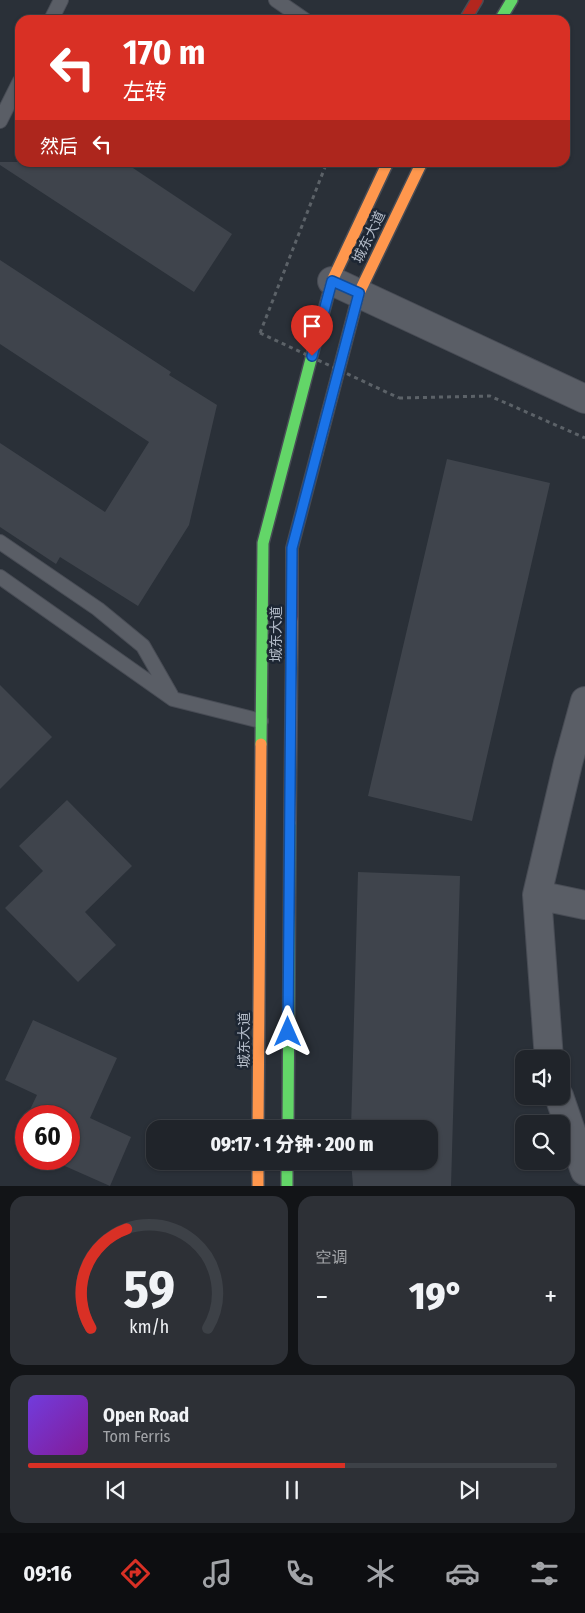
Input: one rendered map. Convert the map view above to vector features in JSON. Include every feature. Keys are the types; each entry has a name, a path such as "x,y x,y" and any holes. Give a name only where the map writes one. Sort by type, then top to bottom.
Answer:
{"main road":[{"path":"468,15 477,0"},
{"path":"503,15 512,0"},
{"name":"城东大道","path":"258,1120 263,543 332,281 386,167"},
{"name":"城东大道","path":"288,1120 292,548 359,293 420,167"},
{"path":"258,1170 258,1186"},
{"path":"287,1170 287,1186"}],"street":[{"path":"332,281 585,399"},
{"path":"548,1050 538,895 568,763 585,701"},
{"path":"538,895 585,906"},
{"path":"563,1105 585,1171"}],"lane":[{"path":"54,15 61,0"},
{"path":"276,0 298,15"},
{"path":"0,121 15,92"},
{"path":"0,542 98,609 144,646 173,699"},
{"path":"0,577 173,699 261,721"}],"path":[{"path":"325,167 260,333 399,398 490,396 585,438"}],"building":[{"path":"0,162 15,162 15,167 132,167 232,234 194,292 0,165"},
{"path":"0,260 171,372 169,375 217,405 189,525 138,606 60,557 56,564 0,527 0,443 105,512 149,442 0,344"},
{"path":"447,459 550,483 472,821 368,796"},
{"path":"0,685 52,737 0,789"},
{"path":"67,800 132,866 85,912 116,945 78,982 5,908 43,871 19,846"},
{"path":"358,872 460,876 451,1186 353,1186 352,1170 438,1170 438,1120 351,1120"},
{"path":"33,1020 117,1058 90,1118 131,1137 110,1186 74,1170 80,1170 80,1105 32,1105 37,1095 5,1080"}],"traffic: fast":[{"path":"503,15 512,0"},
{"path":"261,744 263,543 317,336"},
{"path":"288,1120 290,823"},
{"path":"287,1170 287,1186"}],"traffic: slow":[{"path":"317,336 332,281 386,167"},
{"path":"317,453 359,293 420,167"},
{"path":"290,823 292,619"},
{"path":"258,1120 261,744"},
{"path":"258,1170 258,1186"}],"traffic: jam":[{"path":"468,15 477,0"},
{"path":"292,619 292,548 317,453"}],"route":[{"path":"288,1032 292,548 359,293 332,281 312,356"}]}
